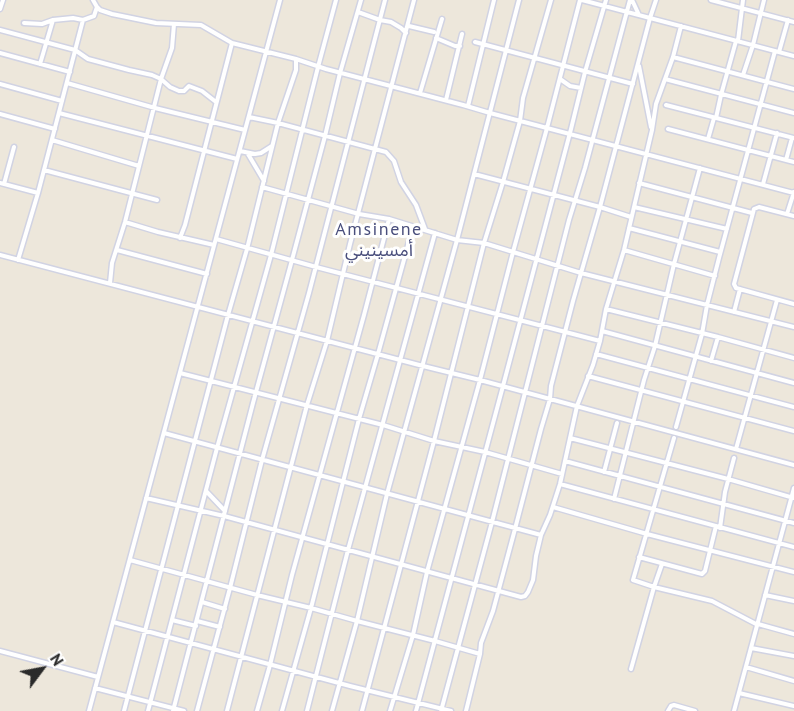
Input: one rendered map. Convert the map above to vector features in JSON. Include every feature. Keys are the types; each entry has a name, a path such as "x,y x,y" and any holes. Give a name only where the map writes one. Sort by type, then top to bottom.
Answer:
{"street":[{"path":"0,9 3,0"},
{"path":"93,0 97,7 105,12 156,23 201,25 232,43 794,192 787,214"},
{"path":"89,711 280,0"},
{"path":"148,711 251,320 271,255 336,0"},
{"path":"173,710 361,0"},
{"path":"197,711 385,0"},
{"path":"228,711 307,405 327,341 414,0"},
{"path":"465,106 495,0"},
{"path":"332,711 357,621 387,494 458,240 519,0"},
{"path":"362,711 452,373 484,243 504,182 551,0"},
{"path":"390,711 413,635 427,572 581,0 794,56"},
{"path":"416,711 580,88 606,0"},
{"path":"442,710 509,459 574,201 631,0"},
{"path":"631,0 639,15"},
{"path":"466,711 481,643 493,611 550,399 565,332 656,0"},
{"path":"711,0 794,22"},
{"path":"743,75 764,0"},
{"path":"708,139 737,41 743,1"},
{"path":"24,23 42,24 53,20 73,18 83,20 94,16 97,7"},
{"path":"358,12 391,22 406,33"},
{"path":"420,93 442,19"},
{"path":"40,64 53,20"},
{"path":"18,260 83,20"},
{"path":"676,427 702,333 732,207 767,81 788,20"},
{"path":"110,283 112,263 125,222 161,79 172,48 174,24"},
{"path":"409,26 434,32"},
{"path":"146,498 200,511 224,514 246,523 302,539 521,597 525,596 533,580 541,535 560,484 577,406 600,341 606,309 624,250 656,104 673,57 681,26"},
{"path":"0,30 75,50 88,59 152,75 179,91 184,91 189,86 202,91 216,102"},
{"path":"446,100 462,34"},
{"path":"436,38 460,46"},
{"path":"475,42 633,84"},
{"path":"180,238 232,43"},
{"path":"0,53 70,72"},
{"path":"673,57 794,89"},
{"path":"124,711 247,249 278,123 296,70 296,59"},
{"path":"639,59 652,130"},
{"path":"560,79 570,86 580,88"},
{"path":"665,79 794,112"},
{"path":"67,83 245,130"},
{"path":"0,84 62,101"},
{"path":"666,105 793,138 786,160"},
{"path":"59,112 237,159"},
{"path":"0,114 55,129"},
{"path":"249,117 386,152 394,161 401,182 416,205 425,230"},
{"path":"668,129 794,162"},
{"path":"763,184 777,133"},
{"path":"52,140 139,166"},
{"path":"240,151 261,153 273,146"},
{"path":"14,147 2,183 38,193"},
{"path":"248,153 264,181"},
{"path":"614,499 641,391 656,346 674,264 700,168"},
{"path":"44,170 157,200"},
{"path":"474,174 631,217"},
{"path":"639,183 752,213"},
{"path":"262,186 359,214 389,219 458,240 484,243 581,273 794,327"},
{"path":"634,207 727,229"},
{"path":"794,216 759,207 754,209 734,284 740,290 794,304"},
{"path":"257,711 389,219"},
{"path":"125,222 214,245"},
{"path":"282,711 311,608 342,481 413,226"},
{"path":"629,228 720,252"},
{"path":"308,711 348,550 435,233"},
{"path":"216,239 600,341"},
{"path":"117,250 207,274"},
{"path":"624,250 715,276"},
{"path":"0,255 503,386 794,465"},
{"path":"734,312 740,290"},
{"path":"736,449 777,300"},
{"path":"606,309 794,358"},
{"path":"602,331 794,383"},
{"path":"711,361 718,337"},
{"path":"596,354 794,407"},
{"path":"180,373 562,474"},
{"path":"588,376 794,431"},
{"path":"604,472 617,423"},
{"path":"164,433 541,535"},
{"path":"570,438 793,498"},
{"path":"674,438 633,580 654,588 712,601 757,624 794,634"},
{"path":"639,557 702,574 705,571 734,458"},
{"path":"565,461 794,523"},
{"path":"560,484 794,547"},
{"path":"734,711 794,488"},
{"path":"206,490 224,514"},
{"path":"553,507 794,572"},
{"path":"130,560 257,596 435,640 480,654"},
{"path":"631,669 662,564"},
{"path":"765,595 794,602"},
{"path":"202,602 225,609"},
{"path":"172,620 220,627"},
{"path":"113,622 367,691 451,711"},
{"path":"751,648 794,656"},
{"path":"0,651 98,678"},
{"path":"746,668 794,681"},
{"path":"95,688 183,711"},
{"path":"739,693 794,706"},
{"path":"668,711 674,705 695,711"}],"district":[{"name":"Amsinene أمسينيني","path":"379,240"}]}
